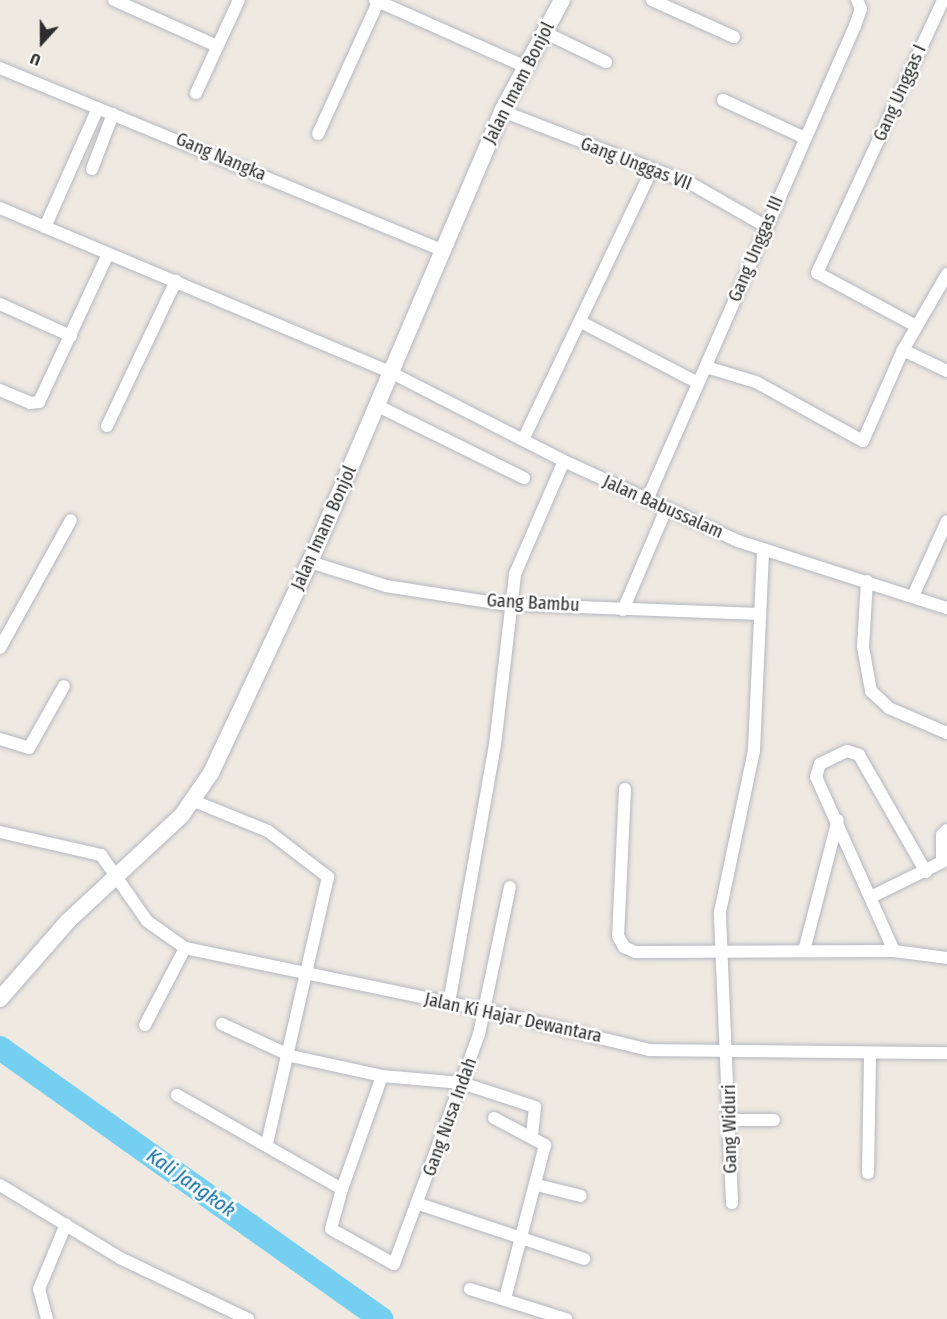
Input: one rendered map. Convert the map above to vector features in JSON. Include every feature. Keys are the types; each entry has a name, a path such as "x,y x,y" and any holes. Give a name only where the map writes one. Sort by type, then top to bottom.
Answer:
{"main road":[{"name":"Jalan Imam Bonjol","path":"0,999 68,921 194,801 231,735 310,562 502,111 524,66 562,0"}],"street":[{"path":"114,0 217,46"},
{"path":"196,93 238,0"},
{"path":"318,134 377,0 524,66"},
{"path":"652,0 734,37"},
{"name":"Gang Unggas III","path":"648,500 765,226 860,13 856,0"},
{"name":"Gang Unggas I","path":"916,326 817,275 943,0"},
{"path":"544,32 606,62"},
{"name":"Gang Nangka","path":"0,68 441,250"},
{"path":"723,100 805,138"},
{"path":"45,227 98,108"},
{"name":"Gang Unggas VII","path":"502,111 651,172 690,183 765,226"},
{"path":"92,169 113,114"},
{"path":"523,440 651,172"},
{"name":"Jalan Babussalam","path":"0,208 392,372 564,461 666,509 763,550 947,608"},
{"path":"0,390 30,403 39,402 108,254"},
{"path":"706,367 756,382 856,442 867,437 903,350 947,274"},
{"path":"107,426 176,281"},
{"path":"0,304 71,336"},
{"path":"581,322 698,383"},
{"path":"903,350 947,371"},
{"path":"378,406 524,478"},
{"path":"449,1003 493,756 511,606 519,562 564,461"},
{"path":"624,610 666,509"},
{"path":"0,648 71,520"},
{"path":"913,596 947,521"},
{"name":"Gang Widuri","path":"732,1203 729,1054 720,948 724,881 754,750 763,550"},
{"name":"Gang Bambu","path":"310,562 386,586 511,606 760,614"},
{"path":"867,581 863,647 871,691 889,708 947,733"},
{"path":"0,739 29,748 64,686"},
{"path":"894,951 873,896 815,773 820,764 852,752 859,755 926,872"},
{"path":"625,789 619,943 635,952 720,948 894,951 947,958"},
{"path":"194,801 268,831 327,873 291,1056 267,1144"},
{"path":"804,951 838,820"},
{"path":"873,896 926,872 945,858 942,835 947,830"},
{"name":"Jalan Ki Hajar Dewantara","path":"0,832 88,848 118,875 147,921 185,948 485,1010 650,1050 729,1054 870,1056 947,1053"},
{"name":"Gang Nusa Indah","path":"342,1190 328,1223 339,1235 392,1265 418,1204 462,1083 485,1010 510,887"},
{"path":"145,1025 185,948"},
{"path":"222,1024 291,1056 382,1076 462,1083 535,1107 532,1134"},
{"path":"868,1173 870,1056"},
{"path":"177,1095 267,1144 342,1190 382,1076"},
{"path":"494,1118 532,1134 545,1145 524,1242 505,1299"},
{"path":"730,1120 774,1120"},
{"path":"0,1185 120,1257 248,1319"},
{"path":"537,1185 581,1196"},
{"path":"418,1204 524,1242 584,1259"},
{"path":"47,1319 40,1284 66,1224"},
{"path":"470,1289 566,1319"}],"waterway":[{"name":"Kali Jangkok","path":"0,1048 381,1319"}]}
